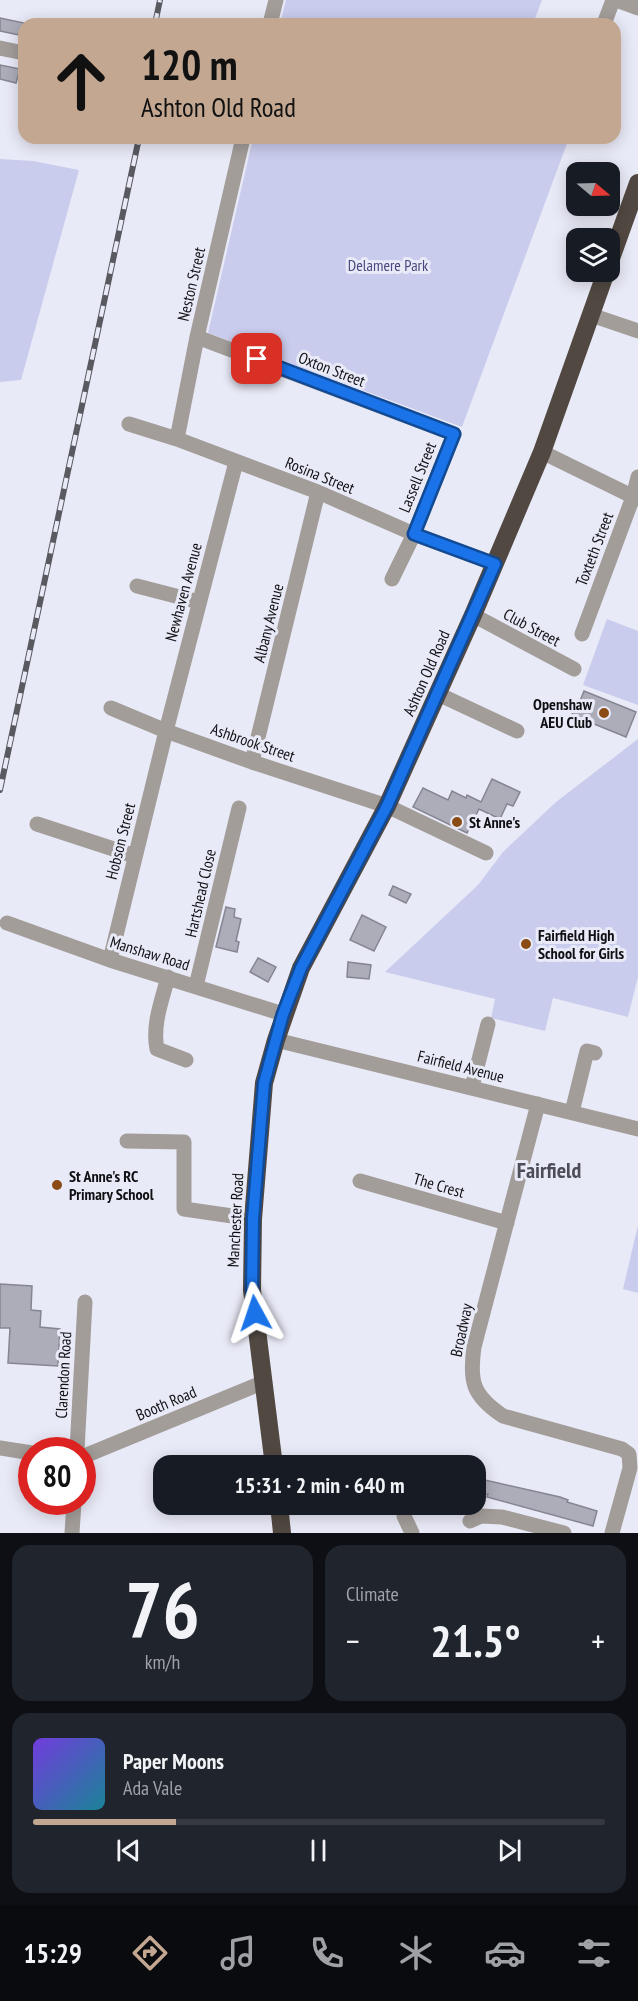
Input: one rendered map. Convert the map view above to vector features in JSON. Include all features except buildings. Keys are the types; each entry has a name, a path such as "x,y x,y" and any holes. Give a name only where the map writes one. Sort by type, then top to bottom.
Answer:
{"highway":[{"path":"620,233 638,183"},
{"name":"Ashton Old Road","path":"264,1083 283,1014 301,968 387,806 495,564 542,452 603,282"},
{"name":"Manchester Road","path":"264,1083 253,1219 252,1290 273,1455"},
{"path":"280,1515 282,1533"}],"street":[{"path":"272,18 276,0"},
{"path":"606,18 614,0 638,8"},
{"path":"0,48 18,52"},
{"name":"Neston Street","path":"177,439 197,337 242,144"},
{"path":"591,315 638,331"},
{"name":"Oxton Street","path":"197,337 454,434"},
{"name":"Rosina Street","path":"129,424 177,439 318,492 414,534 495,564"},
{"name":"Lassell Street","path":"392,579 414,534 454,434"},
{"path":"542,452 636,498"},
{"name":"Newhaven Avenue","path":"166,731 236,462"},
{"name":"Toxteth Street","path":"582,633 636,498 638,477"},
{"name":"Albany Avenue","path":"252,762 318,492"},
{"path":"137,586 199,603"},
{"name":"Club Street","path":"473,615 574,669"},
{"path":"438,694 517,731"},
{"name":"Ashbrook Street","path":"111,708 166,731 252,762 387,806 486,854"},
{"name":"Hobson Street","path":"110,960 166,731"},
{"name":"Hartshead Close","path":"196,986 239,808"},
{"path":"37,824 135,856"},
{"name":"Manshaw Road","path":"7,923 110,960 283,1014"},
{"path":"168,977 155,1039 157,1049 186,1059"},
{"path":"472,1087 488,1024"},
{"name":"Fairfield Avenue","path":"276,1040 638,1129"},
{"path":"572,1112 587,1051 595,1053"},
{"name":"Broadway","path":"538,1104 474,1347 471,1366 473,1385 490,1408 503,1416 633,1453 612,1533"},
{"path":"127,1141 184,1142 184,1209 253,1219"},
{"name":"The Crest","path":"360,1181 507,1223"},
{"name":"Clarendon Road","path":"78,1437 85,1302"},
{"name":"Booth Road","path":"96,1451 264,1382"},
{"path":"0,1449 18,1451"},
{"path":"72,1533 73,1515"},
{"path":"470,1521 481,1515 502,1517 564,1533"},
{"path":"404,1516 412,1533"}],"green space":[{"path":"286,0 542,0 535,18 282,18"},
{"name":"Delamere Park","path":"252,144 567,144 462,427 208,333"},
{"path":"0,159 33,161 79,170 21,380 0,382"},
{"path":"607,619 638,631 638,705 583,685"},
{"name":"Fairfield High School for Girls","path":"638,739 638,977 628,1017 553,998 545,1031 491,1018 495,999 385,972 478,885 503,852 556,802"},
{"path":"638,1225 638,1293 623,1289"}],"railway":[{"path":"156,18 160,0"},
{"path":"0,790 138,144"}],"place":[{"name":"Openshaw AEU Club","path":"604,713"},
{"name":"St Anne's","path":"457,822"},
{"name":"Fairfield High School for Girls","path":"526,944"},
{"name":"St Anne's RC Primary School","path":"57,1185"}],"district":[{"name":"Fairfield","path":"549,1170"}],"route":[{"path":"255,1313 252,1290 253,1219 264,1083 283,1014 301,968 387,806 495,564 414,534 454,434 257,359"}]}
